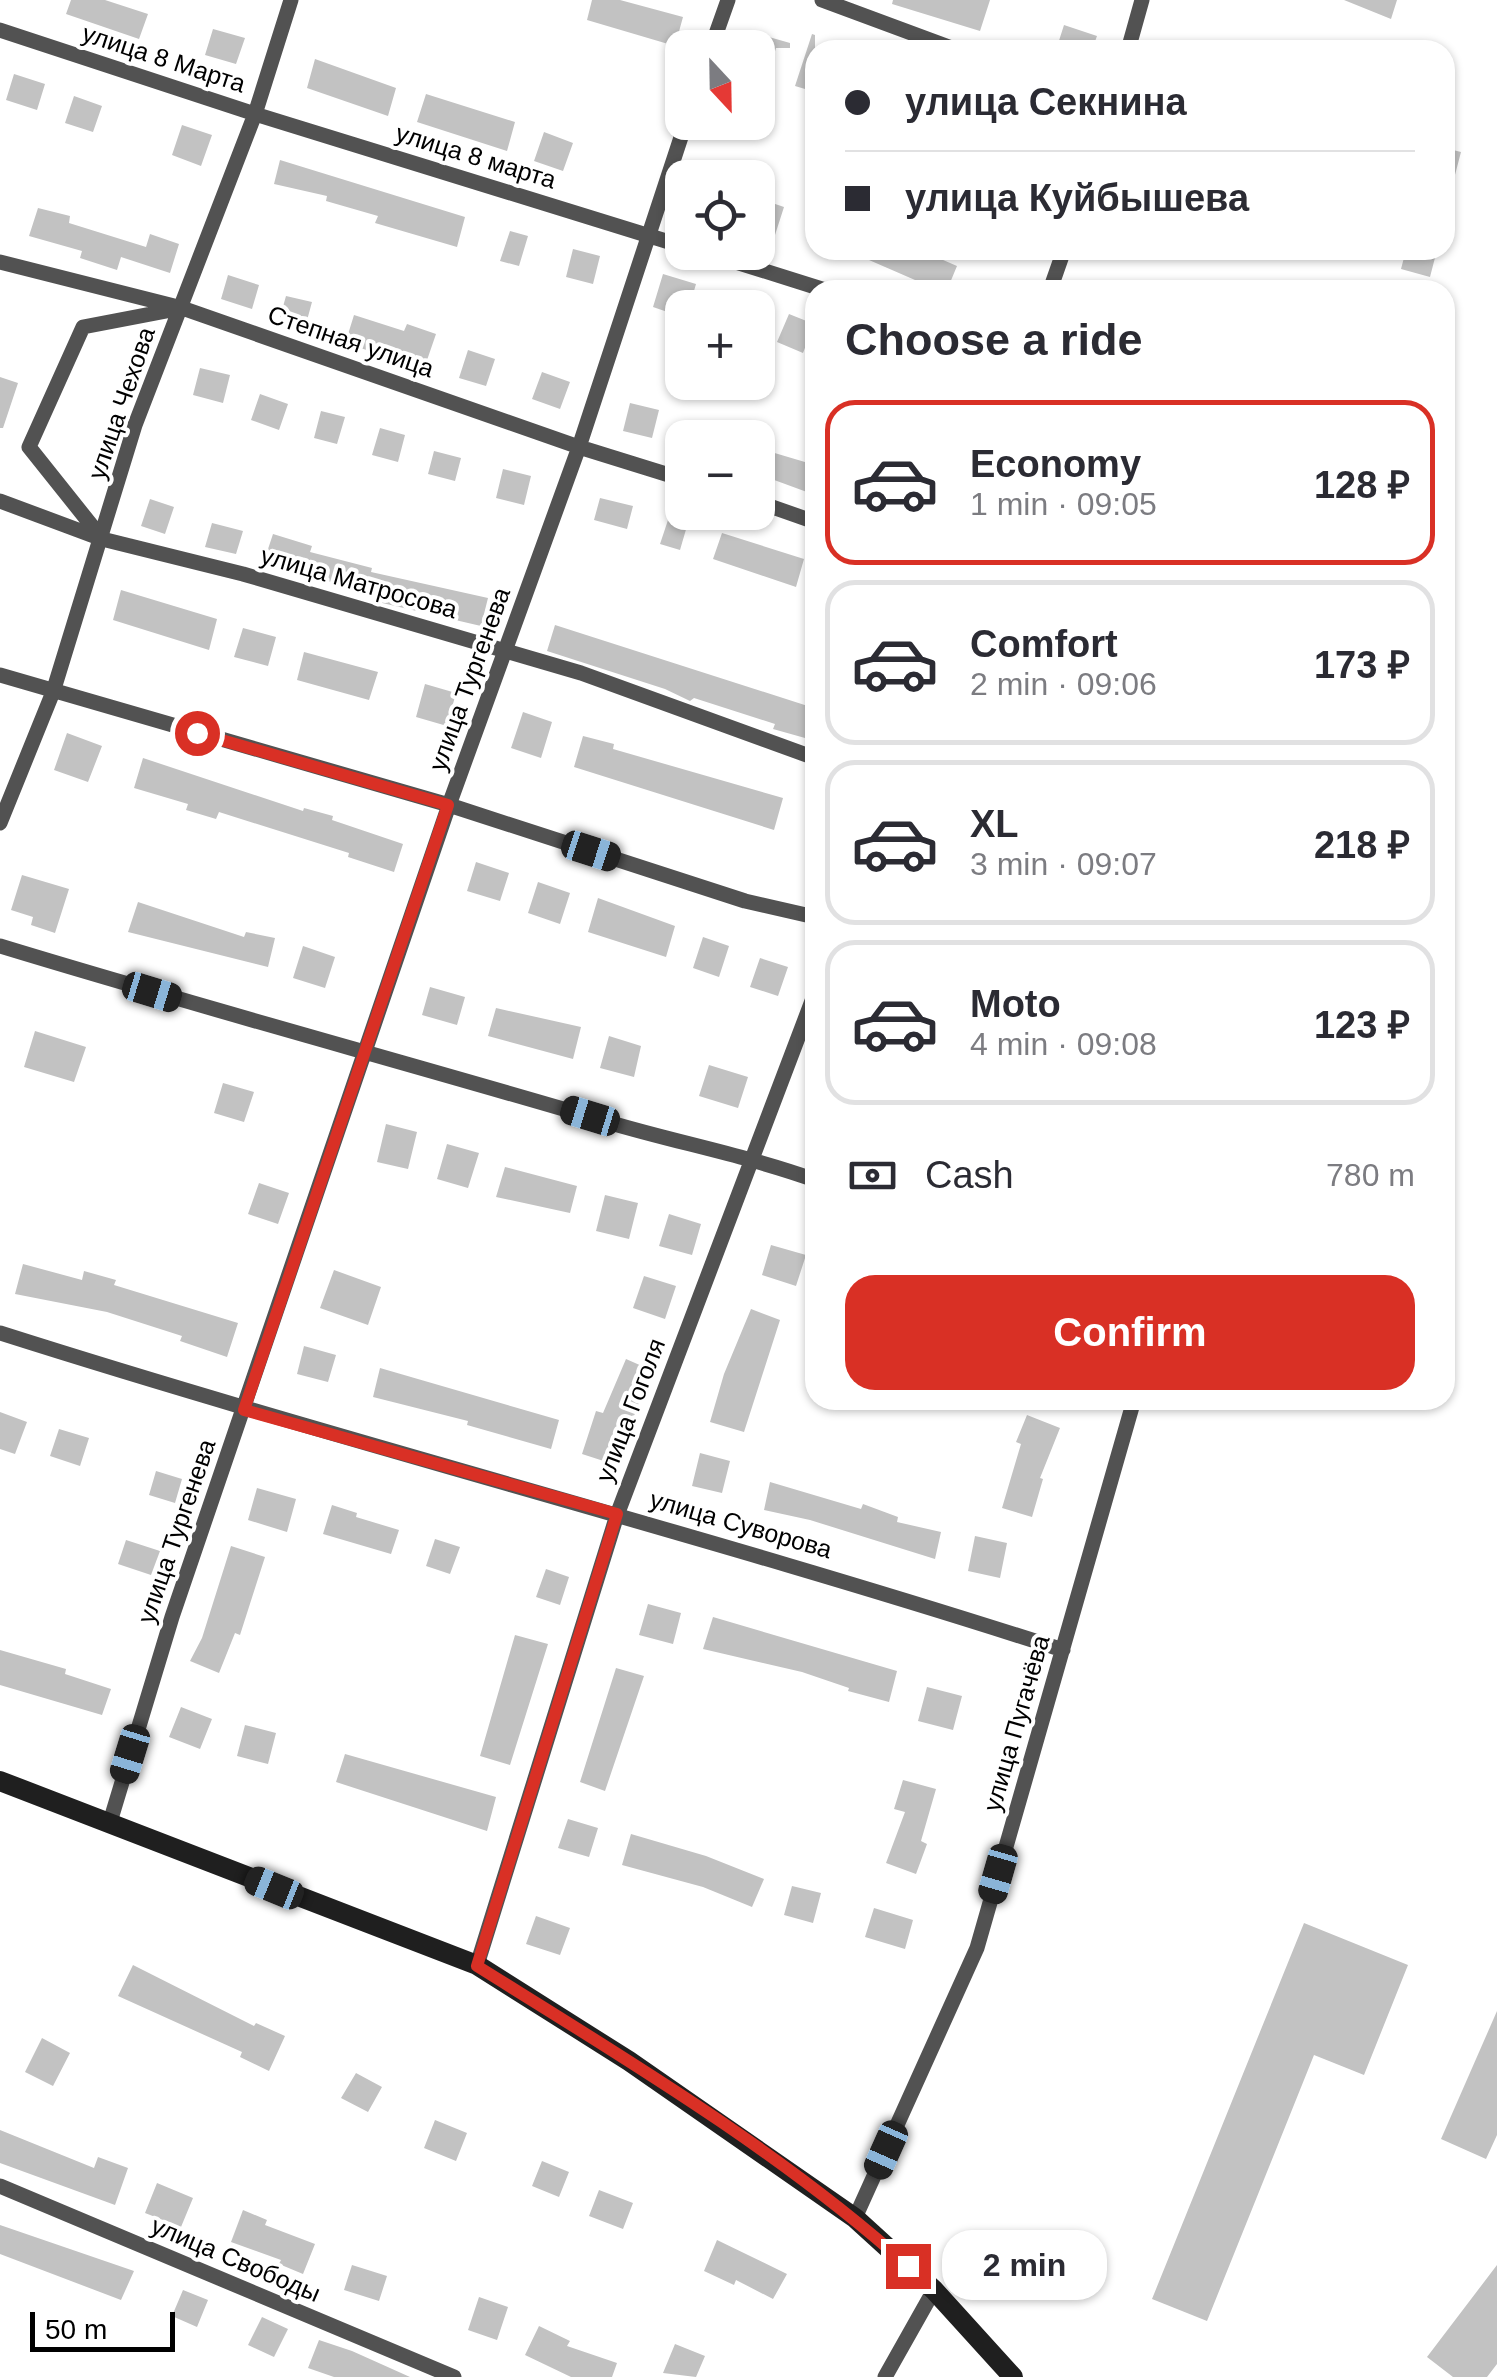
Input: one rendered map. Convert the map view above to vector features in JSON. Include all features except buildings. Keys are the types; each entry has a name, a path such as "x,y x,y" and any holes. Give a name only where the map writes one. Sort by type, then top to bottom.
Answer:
{"main road":[{"path":"0,1780 477,1966 629,2061 855,2218 934,2290 1013,2377"}],"street":[{"name":"улица Чехова","path":"0,823 54,692 135,425 255,114 291,0"},
{"path":"718,30 728,0"},
{"path":"822,0 930,40"},
{"path":"1131,40 1142,0"},
{"name":"улица 8 Марта","path":"0,30 255,114"},
{"name":"улица 8 марта","path":"255,114 665,241"},
{"name":"улица Тургенева","path":"110,1822 172,1617 448,805 580,447 680,140"},
{"name":"Степная улица","path":"0,262 182,308 665,474"},
{"path":"761,270 805,284"},
{"path":"102,539 29,447 83,326 182,308"},
{"name":"улица Матросова","path":"0,500 102,539 243,574 581,673 805,754"},
{"path":"775,508 805,518"},
{"path":"0,674 448,805 745,901 805,916"},
{"path":"0,946 653,1135 753,1158 805,1176"},
{"name":"улица Гоголя","path":"477,1966 617,1514 805,1020"},
{"name":"улица Суворова","path":"0,1332 244,1410 878,1590 1063,1650"},
{"name":"улица Пугачёва","path":"855,2218 977,1948 1131,1410"},
{"name":"улица Свободы","path":"0,2186 454,2377"},
{"path":"885,2377 934,2290"}],"route":[{"path":"197,733 448,805 244,1410 617,1514 477,1966 629,2061 855,2218 908,2266"}]}
